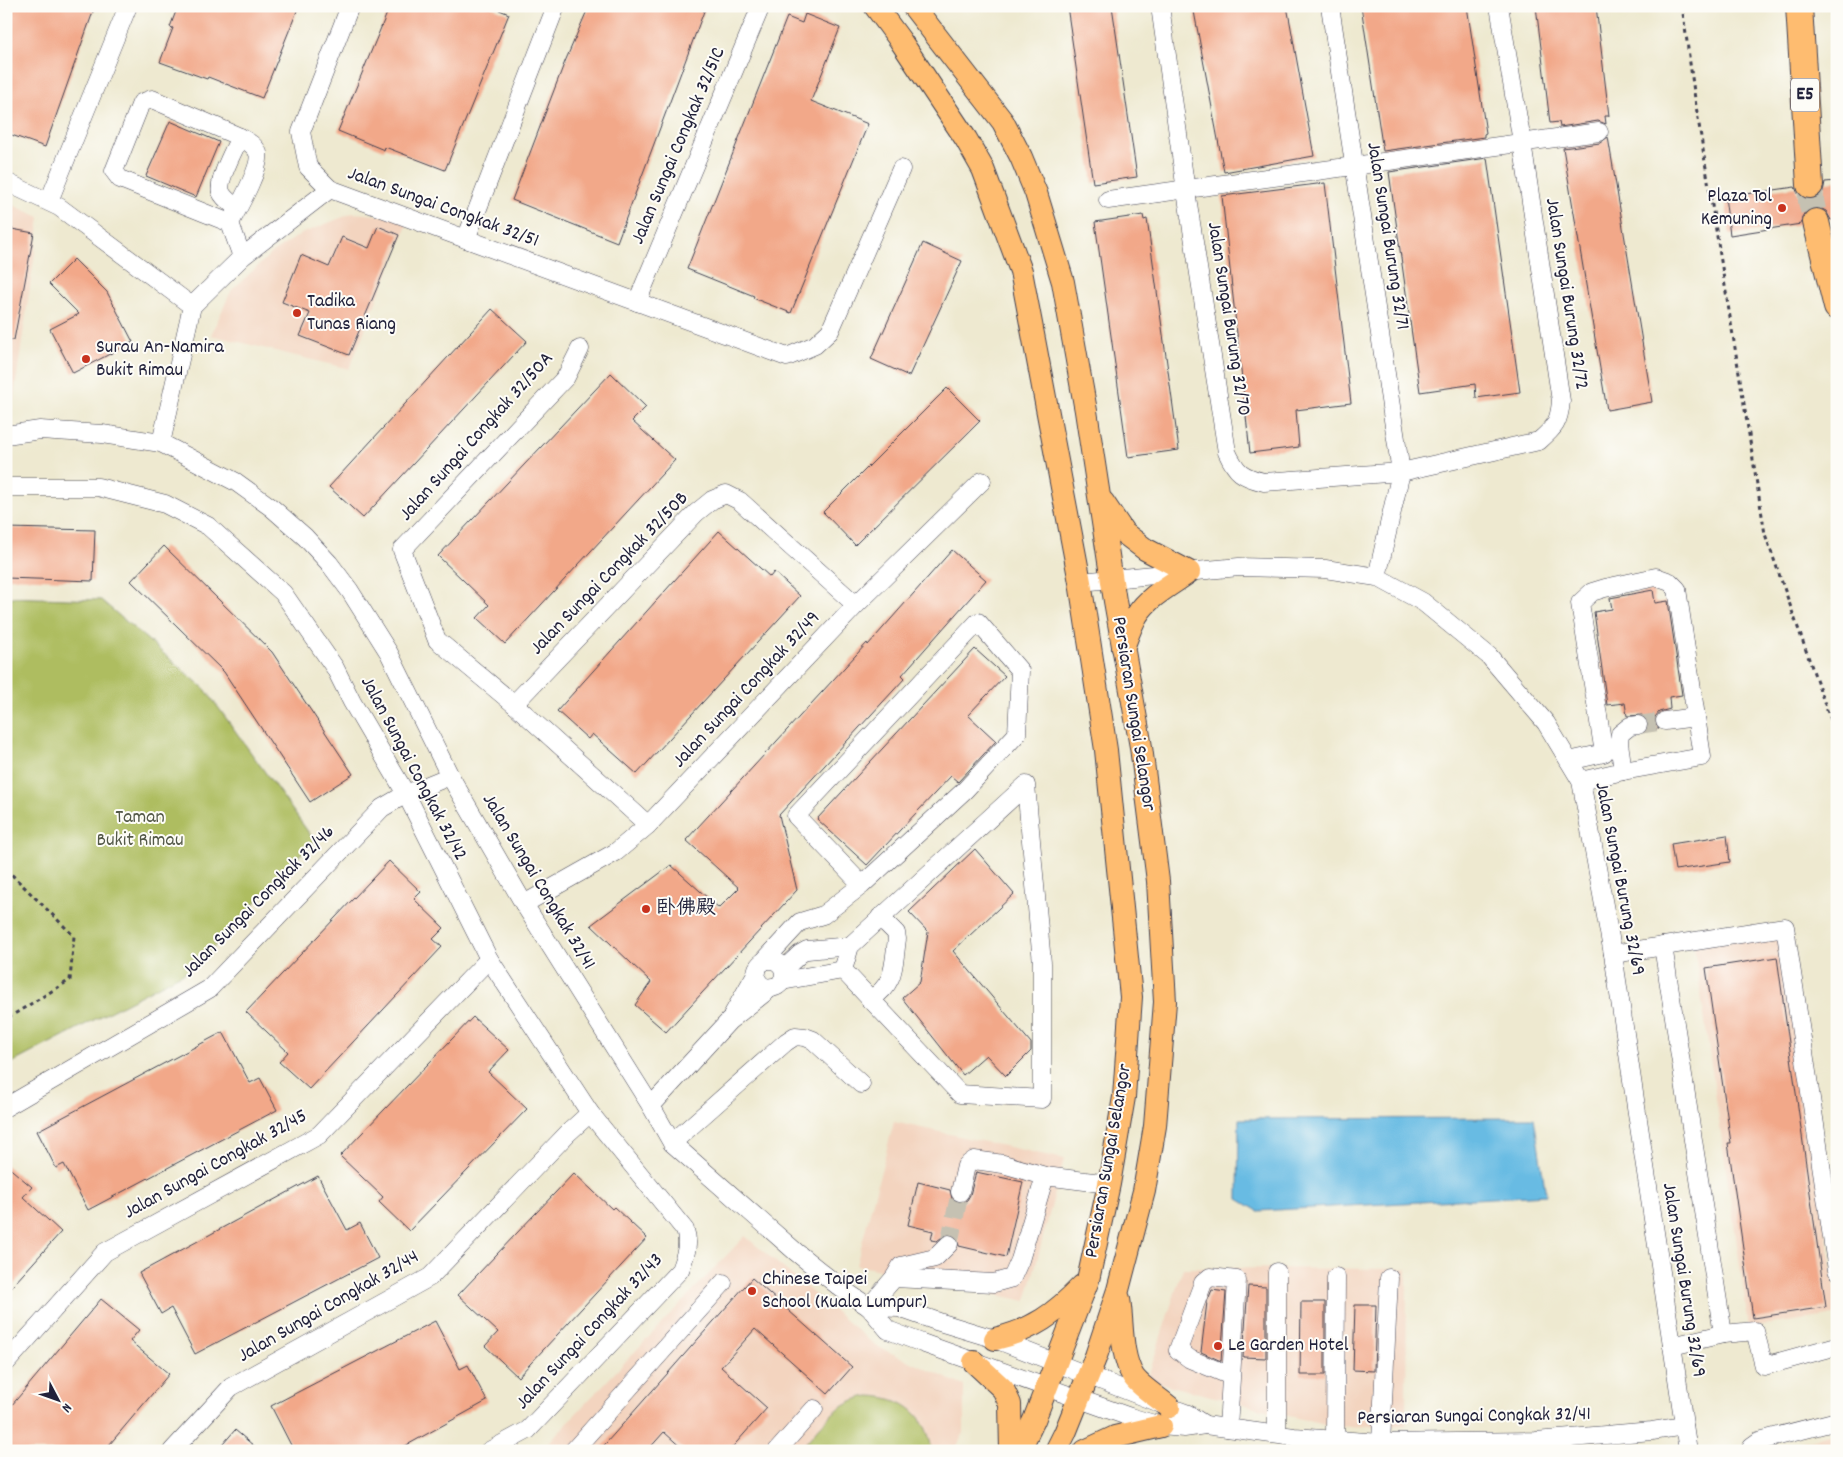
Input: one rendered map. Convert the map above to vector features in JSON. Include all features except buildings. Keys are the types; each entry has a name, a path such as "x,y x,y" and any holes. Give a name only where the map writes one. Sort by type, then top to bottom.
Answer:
{"highway":[{"name":"E5","path":"1799,6 1810,184"},
{"path":"1816,222 1837,307"}],"main road":[{"name":"Persiaran Sungai Selangor","path":"875,6 966,139 983,169 1020,271 1080,582 1106,750 1131,997 1124,1097 1109,1184 1088,1280 1047,1388 1019,1451"},
{"name":"Persiaran Sungai Selangor","path":"913,6 1003,122 1036,193 1063,282 1100,496 1111,579 1141,747 1156,871 1165,1002 1155,1126 1144,1191 1118,1290 1088,1375 1056,1451"},
{"path":"1100,496 1110,515 1124,533 1145,549 1189,572 1154,596 1142,608 1136,617 1123,648"},
{"path":"995,1339 1017,1334 1048,1317 1073,1296 1088,1280"},
{"path":"1085,1451 1165,1416 1134,1377 1127,1361 1118,1290"},
{"path":"974,1362 1003,1390 1010,1404 1011,1451"}],"street":[{"path":"49,201 128,6"},
{"path":"330,189 308,167 301,132 350,6"},
{"path":"466,239 556,6"},
{"name":"Jalan Sungai Congkak 32/51C","path":"636,302 761,6"},
{"name":"Jalan Sungai Burung 32/70","path":"1160,6 1186,191 1227,452 1234,468 1250,479 1264,482 1402,472"},
{"name":"Jalan Sungai Burung 32/71","path":"1330,6 1402,472"},
{"name":"Jalan Sungai Burung 32/72","path":"1402,472 1539,441 1552,430 1560,418 1561,402 1522,142 1499,6"},
{"path":"152,99 240,137 253,145 258,155 256,168 234,216 120,179 114,171 141,103 152,99"},
{"path":"1108,200 1186,191 1599,132"},
{"path":"240,137 220,182 220,190 234,216 242,257"},
{"name":"Jalan Sungai Congkak 32/51","path":"192,306 242,257 330,189 787,357 815,345 830,331 901,169"},
{"path":"6,182 59,207 192,306 161,443"},
{"name":"Jalan Sungai Congkak 32/50A","path":"514,704 437,640 402,550 566,377 580,349"},
{"name":"Jalan Sungai Congkak 32/41","path":"6,435 40,430 102,434 161,443 236,482 272,508 305,537 329,563 350,591 389,653 450,776 524,904 651,1106 672,1143 804,1258 842,1289 869,1307 888,1330 974,1362"},
{"path":"1377,577 1402,472"},
{"name":"Jalan Sungai Congkak 32/49","path":"524,904 616,852 648,825 856,605 982,481"},
{"name":"Jalan Sungai Congkak 32/42","path":"6,487 98,487 165,504 208,526 283,593 335,668 352,702 406,794 489,959 590,1113 678,1221"},
{"name":"Jalan Sungai Congkak 32/50B","path":"514,704 696,513 712,500 726,494 740,502 856,605"},
{"name":"Jalan Sungai Burung 32/69","path":"1080,582 1239,567 1325,569 1377,577 1423,602 1489,656 1546,723 1581,781 1613,954 1688,1451"},
{"path":"1581,781 1623,771 1702,757 1677,589 1670,582 1656,577 1592,592 1580,603 1612,751 1623,771"},
{"path":"729,1021 760,967 800,922 823,915 862,885 965,790 1018,734 1020,671 978,622 796,816 862,885"},
{"path":"514,704 648,825"},
{"path":"1665,721 1696,717"},
{"path":"1612,751 1620,734 1630,726 1638,725"},
{"path":"1569,761 1612,751"},
{"name":"Jalan Sungai Congkak 32/46","path":"6,1106 209,989 382,808 406,794 450,776"},
{"path":"1026,785 1042,963 1042,1099 960,1094 843,970 850,946 1026,785"},
{"path":"870,1000 886,988 890,980 897,939 896,934 880,918"},
{"path":"651,1106 729,1021 780,976 800,922"},
{"path":"1613,954 1785,927 1837,1270"},
{"path":"780,976 776,961 772,960 760,967 757,976 760,983 768,987 780,976 800,954 807,950 850,946"},
{"path":"1664,946 1723,1334"},
{"name":"Jalan Sungai Congkak 32/45","path":"6,1363 105,1252 319,1135 489,959"},
{"path":"780,976 843,970"},
{"path":"672,1143 774,1050 795,1036 813,1040 862,1084"},
{"name":"Jalan Sungai Congkak 32/44","path":"172,1451 231,1387 430,1277 568,1133 590,1113"},
{"path":"960,1192 966,1166 974,1160 1004,1164 1045,1176 1109,1184"},
{"path":"894,1278 994,1283 1012,1278 1020,1260 1045,1176"},
{"name":"Jalan Sungai Congkak 32/43","path":"489,1451 528,1430 680,1270 686,1254 688,1240 685,1230 678,1221"},
{"path":"869,1307 894,1278 901,1266 935,1258 949,1244"},
{"path":"1276,1434 1277,1272"},
{"path":"1335,1440 1336,1276"},
{"path":"1228,1428 1237,1280 1210,1277 1204,1283 1178,1350 1190,1359 1231,1376"},
{"path":"1381,1444 1389,1278"},
{"path":"573,1451 723,1283"},
{"path":"869,1307 899,1308 995,1339 1056,1363"},
{"path":"1672,1346 1723,1334 1756,1331 1764,1366 1837,1346"},
{"path":"974,1362 1047,1388"},
{"name":"Persiaran Sungai Congkak 32/41","path":"1056,1363 1088,1375 1184,1428 1205,1425 1381,1444 1536,1441 1652,1431 1684,1426"},
{"name":"Persiaran Sungai Congkak 32/41","path":"1047,1388 1130,1418 1165,1416"},
{"path":"777,1451 814,1409"},
{"path":"1749,1451 1759,1440 1837,1421"}],"path":[{"path":"1682,6 1696,106 1765,534 1828,713 1837,732"},
{"path":"6,869 74,936 70,980 6,1019"}],"shaded area":[{"path":"6,202 40,217 13,403 6,404"},
{"name":"Tadika Tunas Riang","path":"353,213 410,218 349,369 211,335 231,291 272,253 301,234"},
{"path":"1781,933 1837,1303 1837,1315 1749,1327 1694,946"},
{"path":"894,1122 1064,1159 1026,1301 856,1265"},
{"name":"Chinese Taipei School (Kuala Lumpur)","path":"745,1236 876,1346 964,1386 964,1433 954,1451 534,1451 548,1443"},
{"path":"1183,1268 1407,1269 1406,1425 1333,1427 1147,1380"},
{"path":"1837,1433 1837,1451 1766,1451"}],"green space":[{"name":"Taman Bukit Rimau","path":"6,597 101,600 205,689 314,840 195,967 6,1066"},
{"path":"869,1396 893,1400 912,1410 925,1427 932,1451 799,1451 829,1416 847,1403"}],"water":[{"path":"1534,1118 1546,1195 1258,1211 1238,1199 1239,1119"}],"tunnel":[{"path":"1810,185 1811,201 1816,222"},
{"path":"1638,725 1665,721"},
{"path":"949,1244 960,1192"}],"place":[{"name":"Plaza Tol Kemuning","path":"1782,208"},
{"name":"Tadika Tunas Riang","path":"297,313"},
{"name":"Surau An-Namira Bukit Rimau","path":"86,359"},
{"name":"卧佛殿","path":"646,909"},
{"name":"Chinese Taipei School (Kuala Lumpur)","path":"752,1291"},
{"name":"Le Garden Hotel","path":"1218,1346"}]}
